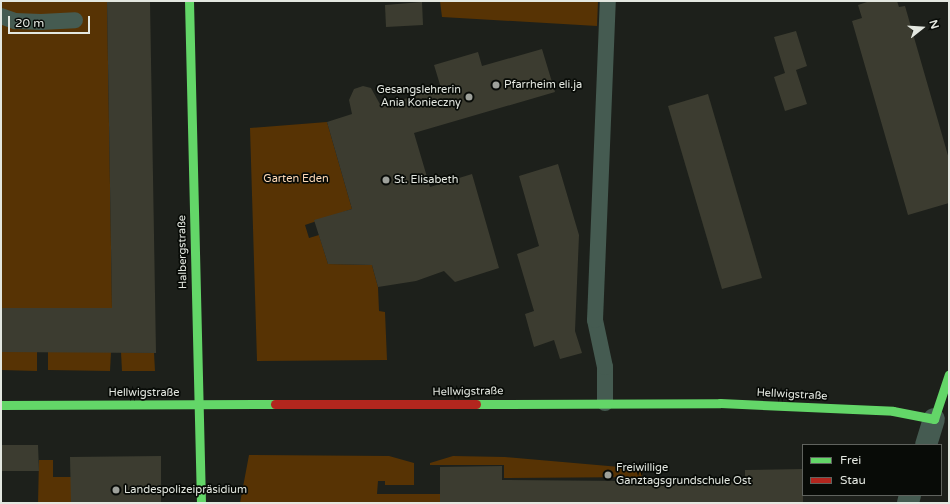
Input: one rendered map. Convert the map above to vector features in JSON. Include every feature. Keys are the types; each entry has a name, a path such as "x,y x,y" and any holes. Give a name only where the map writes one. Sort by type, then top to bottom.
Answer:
{"street":[{"name":"Halbergstraße","path":"189,1 201,503"},
{"path":"926,444 949,374"},
{"name":"Hellwigstraße","path":"1,405 199,406 720,403 893,411 934,419"}],"lane":[{"path":"605,403 605,367 595,320 608,1"},
{"path":"1,16 15,20 41,22 75,20"}],"green space":[{"path":"1,1 107,1 112,308 1,308"},
{"path":"440,1 598,1 597,26 442,17"},
{"name":"Garten Eden","path":"327,122 352,209 305,225 309,238 319,235 328,264 372,265 378,287 379,311 385,312 387,360 257,361 250,128"},
{"path":"1,352 37,352 37,371 1,370"},
{"path":"48,352 111,352 110,371 48,370"},
{"path":"121,352 154,353 155,371 122,371"},
{"path":"249,455 389,456 414,463 414,485 385,485 385,481 378,481 377,494 440,494 440,503 240,503"},
{"path":"453,456 505,457 643,469 642,477 504,478 504,465 430,465 430,463"},
{"path":"39,460 53,460 53,477 71,477 71,503 38,503"}],"building":[{"path":"107,1 150,1 156,353 1,352 1,308 112,308"},
{"path":"870,1 897,1 899,7 905,6 949,159 949,203 908,215 852,21 862,18 858,5"},
{"path":"422,2 423,25 386,27 385,5"},
{"path":"796,31 807,66 796,70 807,104 785,111 774,77 785,73 774,37"},
{"name":"St. Elisabeth","path":"542,49 555,92 414,133 430,187 472,174 499,268 455,282 444,271 416,281 378,287 372,265 328,264 314,220 352,209 327,122 352,114 349,100 354,89 363,86 371,88 381,106 441,88 434,65 478,52 482,66"},
{"path":"708,94 762,278 722,289 668,106"},
{"path":"558,164 579,235 575,331 582,353 560,359 554,340 534,347 525,314 534,311 517,254 539,246 519,176"},
{"path":"1,445 38,445 39,471 1,471"},
{"name":"Landespolizeipräsidium","path":"161,456 161,503 71,503 70,457"},
{"path":"502,466 502,480 745,482 745,470 802,469 803,503 440,503 440,467"}],"traffic: fast":[{"path":"189,1 201,503"},
{"path":"476,404 720,403 893,411 934,419 949,374"},
{"path":"1,405 275,404"}],"traffic: jam":[{"path":"275,404 476,404"}],"place":[{"name":"Pfarrheim eli.ja","path":"496,85"},
{"name":"Gesangslehrerin Ania Konieczny","path":"469,97"},
{"name":"St. Elisabeth","path":"386,180"},
{"name":"Freiwillige Ganztagsgrundschule Ost","path":"608,475"},
{"name":"Landespolizeipräsidium","path":"116,490"}]}
